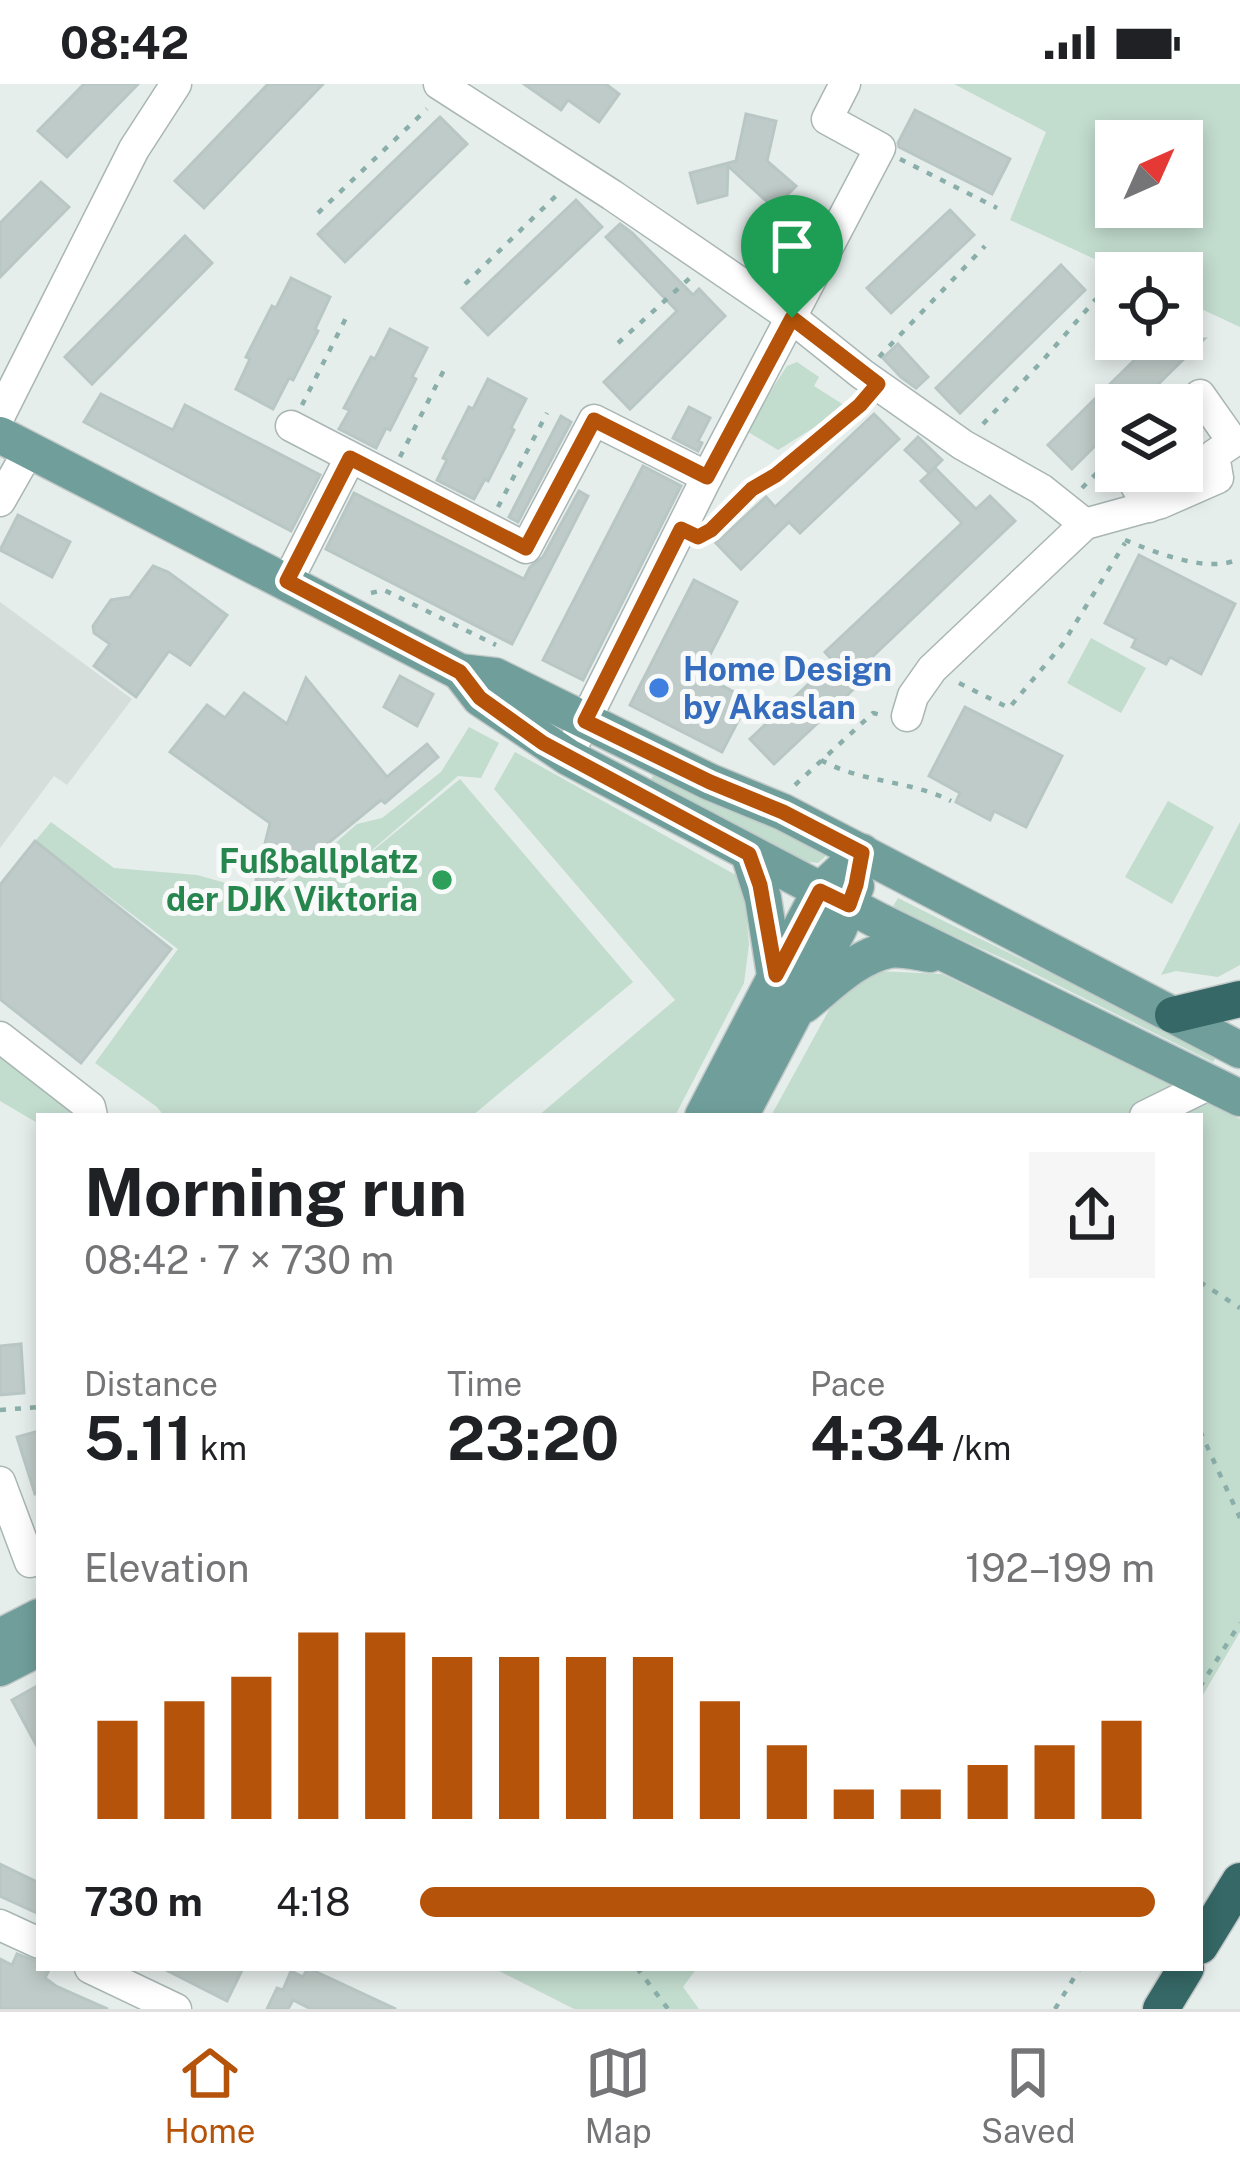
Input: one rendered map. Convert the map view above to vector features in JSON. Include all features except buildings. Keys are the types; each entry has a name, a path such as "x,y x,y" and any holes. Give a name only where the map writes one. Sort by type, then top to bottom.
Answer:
{"highway":[{"path":"1173,1015 1240,999"},
{"path":"1203,1941 1240,1881"},
{"path":"1161,2009 1184,1971"}],"main road":[{"path":"14,442 460,672 495,676 710,782 783,812 1240,1050"},
{"path":"460,672 500,714 568,757 835,898 1226,1091"},
{"path":"705,1113 776,975 835,898 862,853"},
{"path":"749,854 760,885 776,975"},
{"path":"742,1113 792,1015 835,898"},
{"path":"792,1015 872,956 893,949 951,956"},
{"path":"0,1637 36,1619"},
{"path":"0,1668 36,1650"}],"street":[{"path":"0,415 134,149 176,84"},
{"path":"568,757 707,477 880,148 827,119 845,84"},
{"path":"444,86 792,318 963,445 1095,523"},
{"path":"1203,399 1232,442 1203,471"},
{"path":"291,426 526,548 594,420 707,477"},
{"path":"0,501 14,442"},
{"path":"287,581 350,458"},
{"path":"1134,492 1149,507"},
{"path":"907,716 913,697 932,669 1095,523 1149,507 1173,492"},
{"path":"0,1037 91,1113"},
{"path":"1155,1113 1226,1091"},
{"path":"0,1482 30,1562"},
{"path":"0,1925 36,1942"},
{"path":"96,1971 176,2009"}],"path":[{"path":"318,213 444,86"},
{"path":"880,148 997,208"},
{"path":"465,284 578,175"},
{"path":"681,529 698,537 711,530 752,489 776,475 860,405 870,379 985,246"},
{"path":"618,343 709,261"},
{"path":"963,445 1095,300"},
{"path":"291,426 348,314"},
{"path":"389,478 447,364"},
{"path":"487,528 547,413"},
{"path":"932,669 1009,708 1062,645 1106,492"},
{"path":"1095,523 1172,558 1220,564 1240,558"},
{"path":"786,793 873,713 907,716"},
{"path":"821,760 856,775 930,790 951,801"},
{"path":"1203,1284 1240,1308"},
{"path":"0,1410 36,1407"},
{"path":"1203,1438 1240,1518"},
{"path":"1203,1682 1240,1623"},
{"path":"640,1971 668,2009"},
{"path":"1055,2009 1078,1971"}],"shaded area":[{"path":"0,602 132,699 67,785 54,776 0,848"}],"green space":[{"path":"954,84 1240,84 1240,327 1203,310 1203,252 1095,252 1095,259 1010,220 1046,132"},
{"path":"797,362 819,377 814,386 847,407 778,450 745,430 787,366"},
{"path":"1091,638 1146,668 1121,713 1067,683"},
{"name":"Fußballplatz der DJK Viktoria","path":"469,727 499,743 481,778 458,776 335,882 460,779 633,982 476,1113 162,1113 95,1063 178,949 35,841 51,822 114,868 197,875 251,890 266,904 357,824 382,818 441,772"},
{"path":"515,752 743,879 749,944 744,983 677,1113 542,1113 675,1000 494,789"},
{"path":"656,770 816,837 828,854 818,863 802,861 649,783"},
{"path":"1168,801 1214,827 1172,904 1125,877"},
{"path":"1240,822 1240,965 1218,977 1176,971 1161,975"},
{"path":"898,898 1218,1054 1213,1062 892,908"},
{"path":"876,971 942,974 1240,1119 1240,1632 1203,1695 1203,1113 773,1113 835,999"},
{"path":"0,1052 74,1113 36,1113 36,1122 0,1101"},
{"path":"499,1971 695,1971 683,1987 699,2009 574,2009"}],"place":[{"name":"Home Design by Akaslan","path":"659,688"},
{"name":"Fußballplatz der DJK Viktoria","path":"442,880"}],"route":[{"path":"792,318 878,384 860,405 776,475 752,489 711,530 698,537 681,529 585,721 862,853 849,905 820,891 776,975 760,885 749,854 543,743 480,698 460,672 287,581 350,458 526,548 594,420 707,477 792,318"}]}
